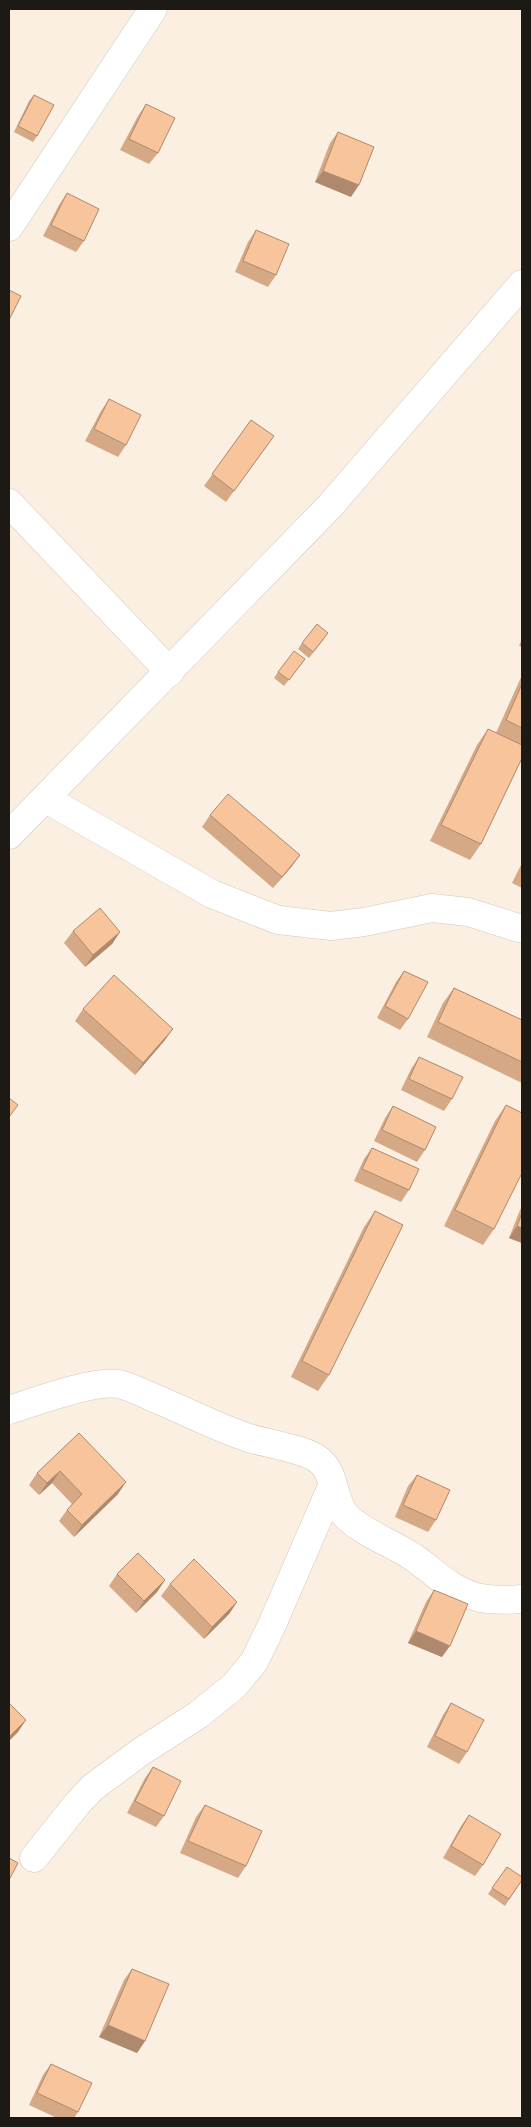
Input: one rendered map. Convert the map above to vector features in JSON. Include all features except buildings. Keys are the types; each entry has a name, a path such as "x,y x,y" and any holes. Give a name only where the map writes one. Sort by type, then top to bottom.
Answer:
{"street":[{"path":"9,227 153,9"},
{"path":"9,835 330,506 522,284"},
{"path":"9,503 170,672"},
{"path":"46,798 212,894 278,920 331,926 364,922 432,908 468,912 522,929"},
{"path":"9,1410 70,1390 118,1384 173,1406 220,1428 310,1454 325,1465 339,1504 348,1517 379,1538 412,1556 449,1584 477,1597 522,1599"},
{"path":"34,1858 93,1787 135,1756 198,1715 234,1686 254,1662 333,1484"}]}
